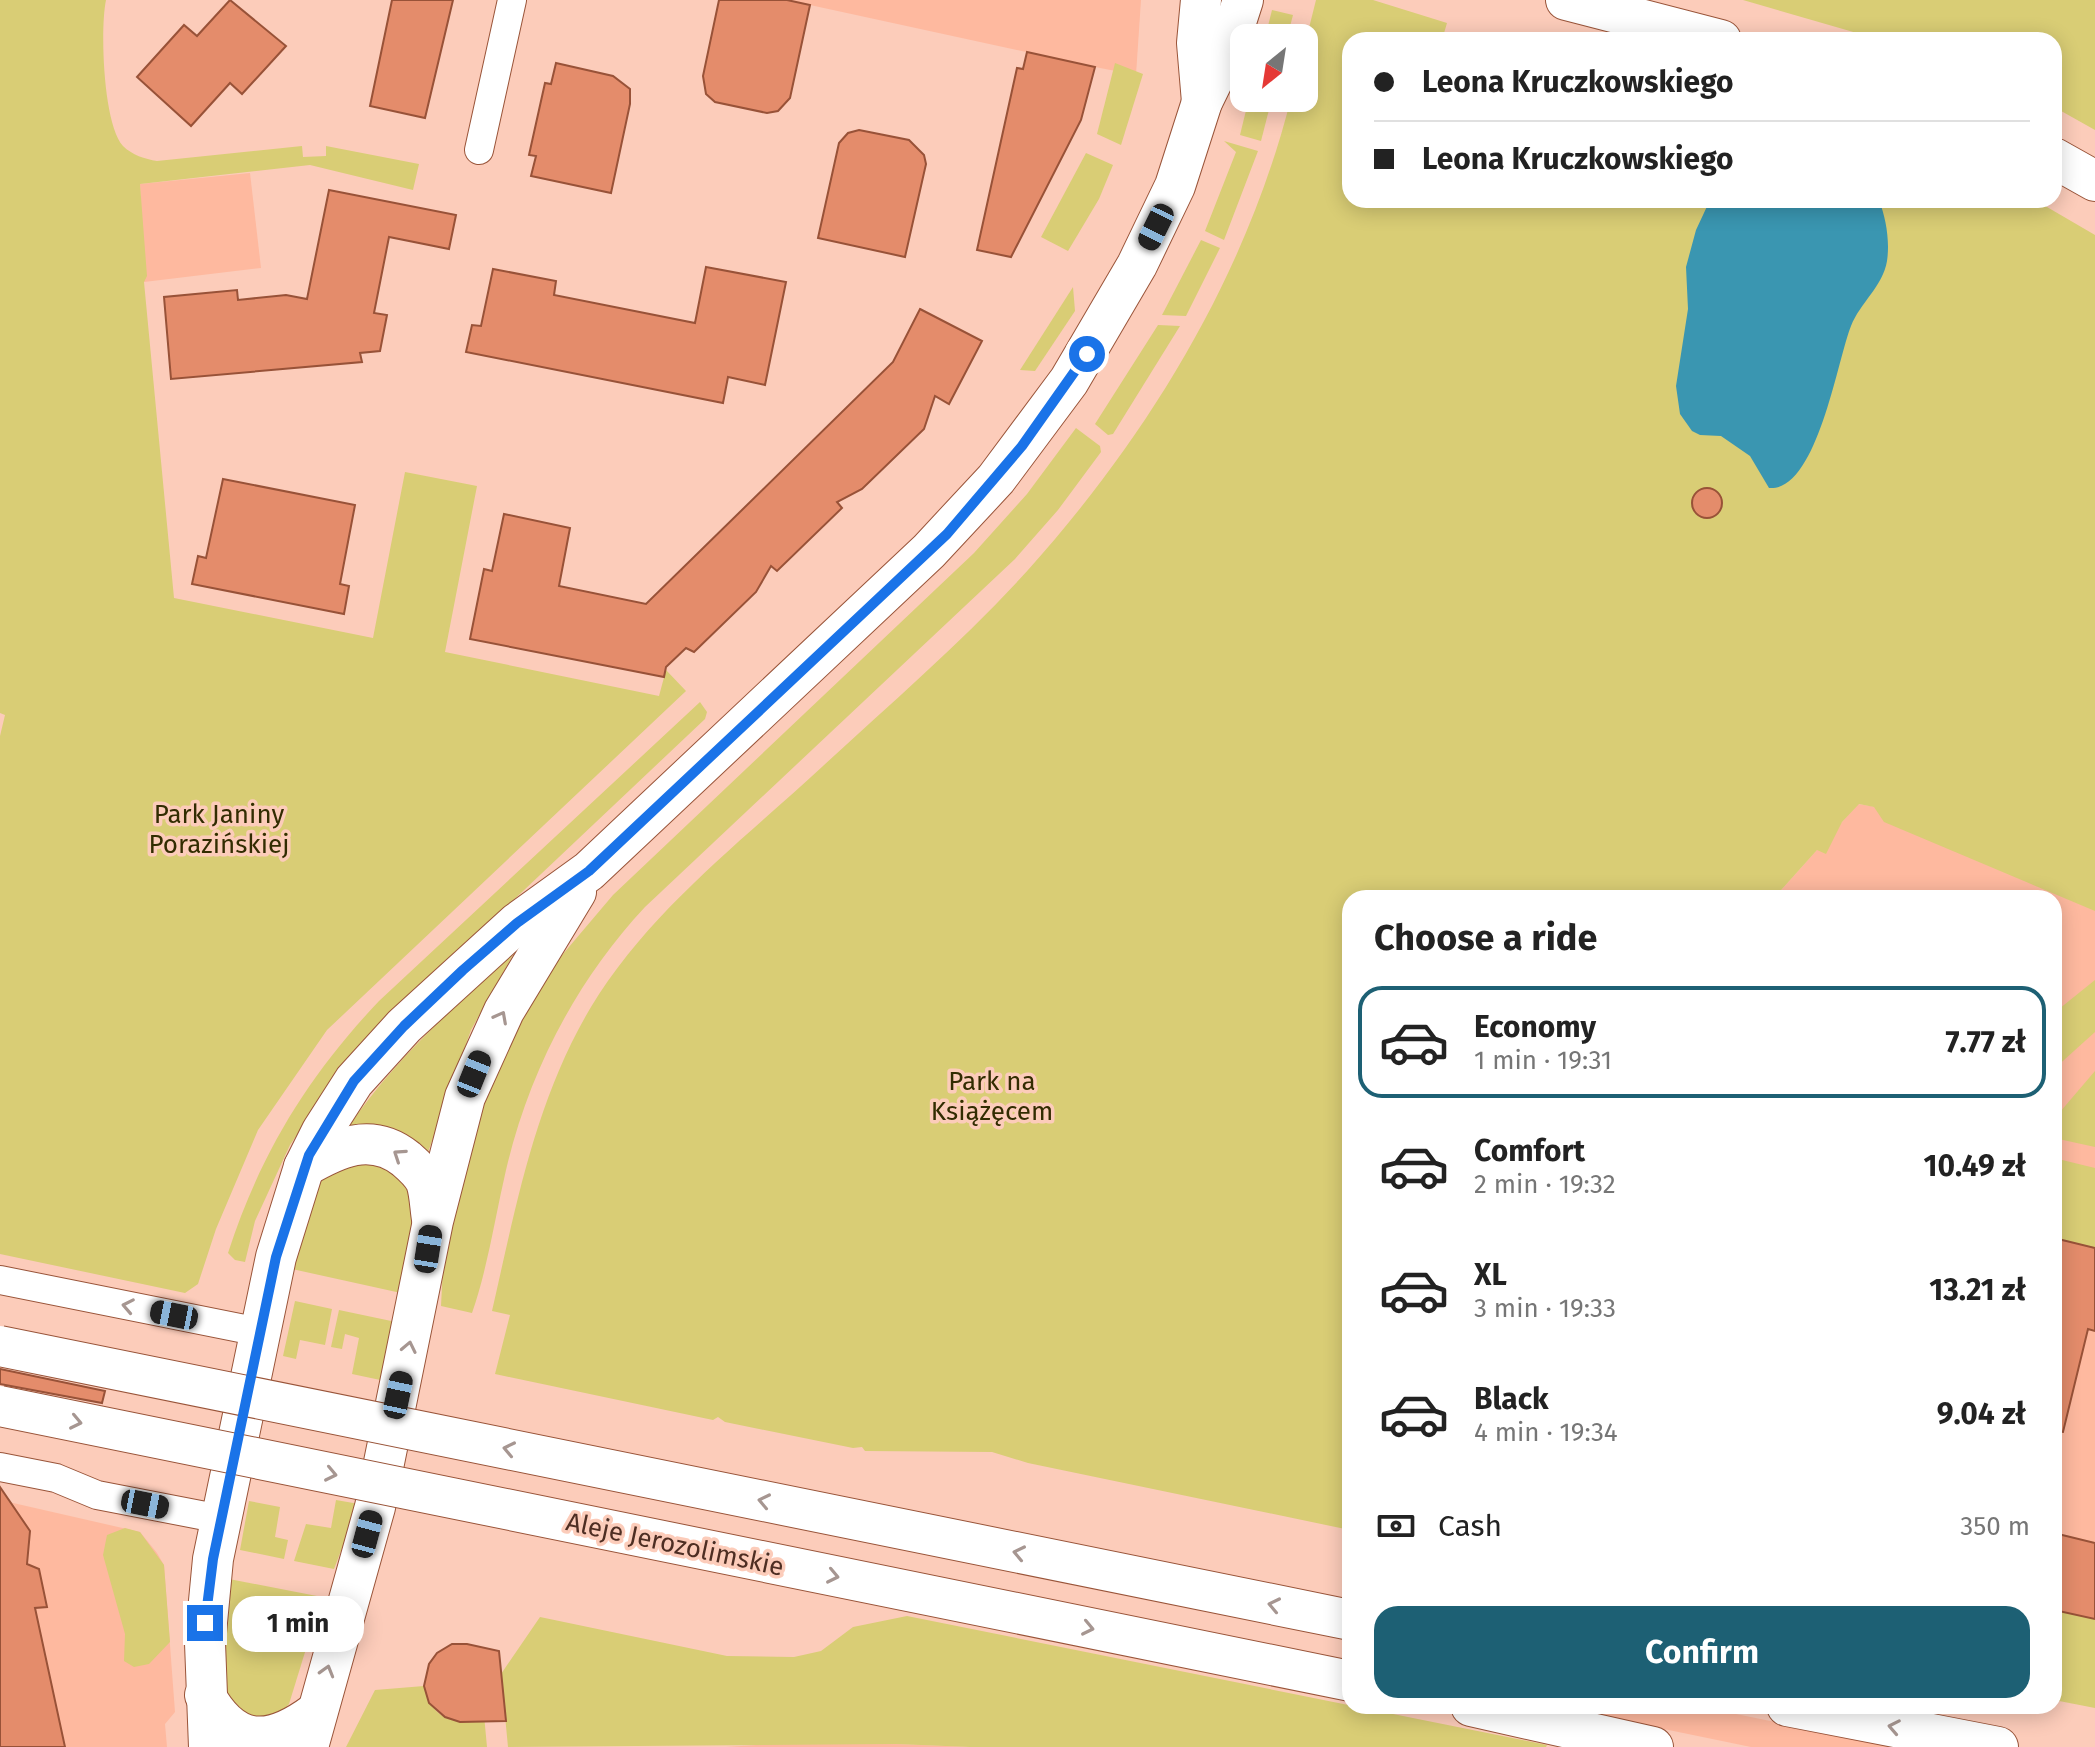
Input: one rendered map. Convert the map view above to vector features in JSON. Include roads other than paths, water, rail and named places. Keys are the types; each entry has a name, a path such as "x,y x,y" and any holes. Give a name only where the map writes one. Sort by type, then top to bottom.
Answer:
{"street":[{"path":"479,150 512,0"},
{"path":"1201,0 1197,43 1202,102"},
{"path":"209,1747 205,1695 206,1602 221,1519 276,1257 304,1167 322,1131 354,1081 404,1026 517,923 589,871 929,551 1005,468 1069,381 1120,297 1175,186 1202,102 1226,53 1243,0"},
{"path":"1566,0 1690,32"},
{"path":"2062,162 2095,181"},
{"path":"205,1695 224,1724 237,1734 257,1738 295,1728 312,1730 375,1507 433,1221 465,1097 483,1052 524,974 589,871"},
{"path":"304,1167 336,1148 371,1143 387,1147 414,1166 426,1181 433,1221"},
{"path":"0,1280 260,1332"},
{"path":"0,1346 1342,1618"},
{"name":"Aleje Jerozolimskie","path":"0,1406 1342,1679"},
{"path":"0,1467 56,1478 97,1495 221,1519"},
{"path":"1510,1714 1653,1747"},
{"path":"1828,1714 1998,1747"}],"water":[{"path":"1706,208 1881,208 1888,246 1885,270 1851,326 1823,422 1812,448 1800,469 1786,484 1769,488 1750,456 1721,436 1700,435 1692,431 1680,414 1676,386 1688,309 1686,267 1696,230"}],"park label":[{"name":"Park Janiny Porazińskiej","path":"219,829"},
{"name":"Park na Książęcem","path":"992,1096"}]}
